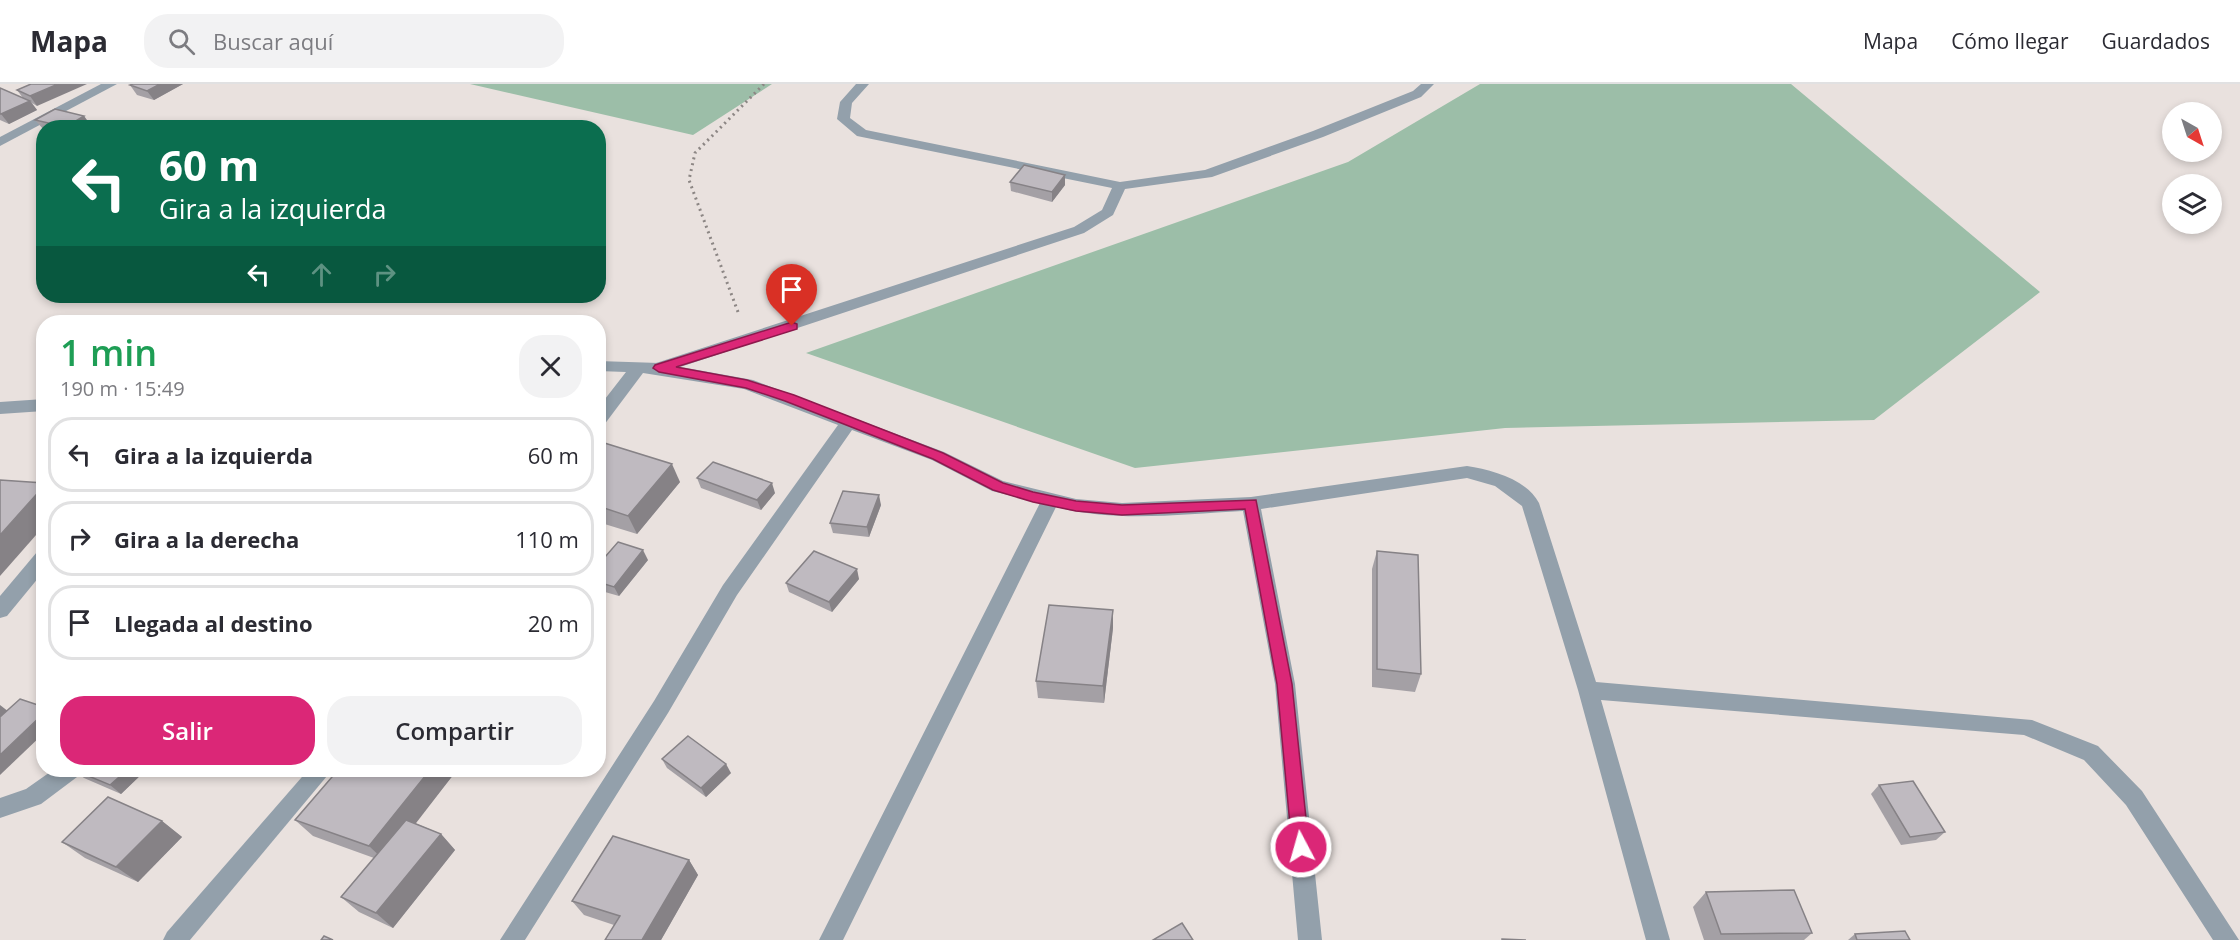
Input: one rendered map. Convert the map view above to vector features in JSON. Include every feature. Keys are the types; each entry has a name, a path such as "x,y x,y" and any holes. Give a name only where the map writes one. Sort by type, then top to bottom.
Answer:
{"street":[{"path":"42,120 111,84"},
{"path":"863,84 846,102 843,120 862,133 1120,186 1207,174 1318,134 1417,94 1428,84"},
{"path":"0,142 36,123"},
{"path":"659,368 748,341 1079,230 1107,212 1120,186"},
{"path":"606,366 659,368 747,384 938,456 998,486 1050,501 1122,510 1251,504 1467,472 1502,480 1530,503 1588,690 1658,940"},
{"path":"606,410 639,367"},
{"path":"0,408 36,406"},
{"path":"512,940 661,707 730,590 849,421"},
{"path":"831,940 1050,501"},
{"path":"1251,504 1285,684 1310,940"},
{"path":"0,609 36,566"},
{"path":"1588,690 2025,726 2091,753 2134,798 2227,940"},
{"path":"0,808 33,797 60,777"},
{"path":"175,940 315,777"}],"path":[{"path":"748,341 689,180 695,153 764,84"}],"green space":[{"path":"470,84 772,84 693,135"},
{"path":"1480,84 1791,84 2040,292 1874,420 1505,428 1135,468 806,353 1348,162"}],"building":[{"path":"31,84 58,84 30,96 17,90"},
{"path":"160,84 147,91 130,85"},
{"path":"0,88 30,101 0,114"},
{"path":"55,109 84,116 77,120 35,120"},
{"path":"1024,165 1065,175 1052,192 1010,182"},
{"path":"606,443 672,464 628,516 606,509"},
{"path":"713,462 772,483 757,500 697,478"},
{"path":"0,480 36,482 36,495 0,535"},
{"path":"843,491 879,495 867,527 830,523"},
{"path":"618,542 643,550 614,587 606,584 606,556"},
{"path":"814,551 857,569 829,602 786,583"},
{"path":"1377,551 1418,555 1421,674 1377,669"},
{"path":"1049,605 1113,610 1103,686 1036,681"},
{"path":"20,699 36,704 36,721 0,755 0,717"},
{"path":"688,736 726,764 701,788 662,759"},
{"path":"91,777 119,777 110,785"},
{"path":"332,777 424,777 369,846 295,820"},
{"path":"1913,781 1945,832 1910,837 1879,785"},
{"path":"108,797 162,821 116,867 62,842"},
{"path":"406,820 441,834 376,913 341,897"},
{"path":"613,836 689,860 642,940 605,940 620,916 572,901"},
{"path":"1794,890 1812,933 1721,934 1706,892"},
{"path":"1182,923 1193,940 1153,940"},
{"path":"1905,931 1910,940 1857,940 1855,934"},
{"path":"324,936 333,940 321,940"}],"route":[{"path":"792,326 659,368 703,374 747,384 789,398 938,456 998,486 1033,497 1076,506 1122,510 1251,504 1285,684 1301,847"}]}
